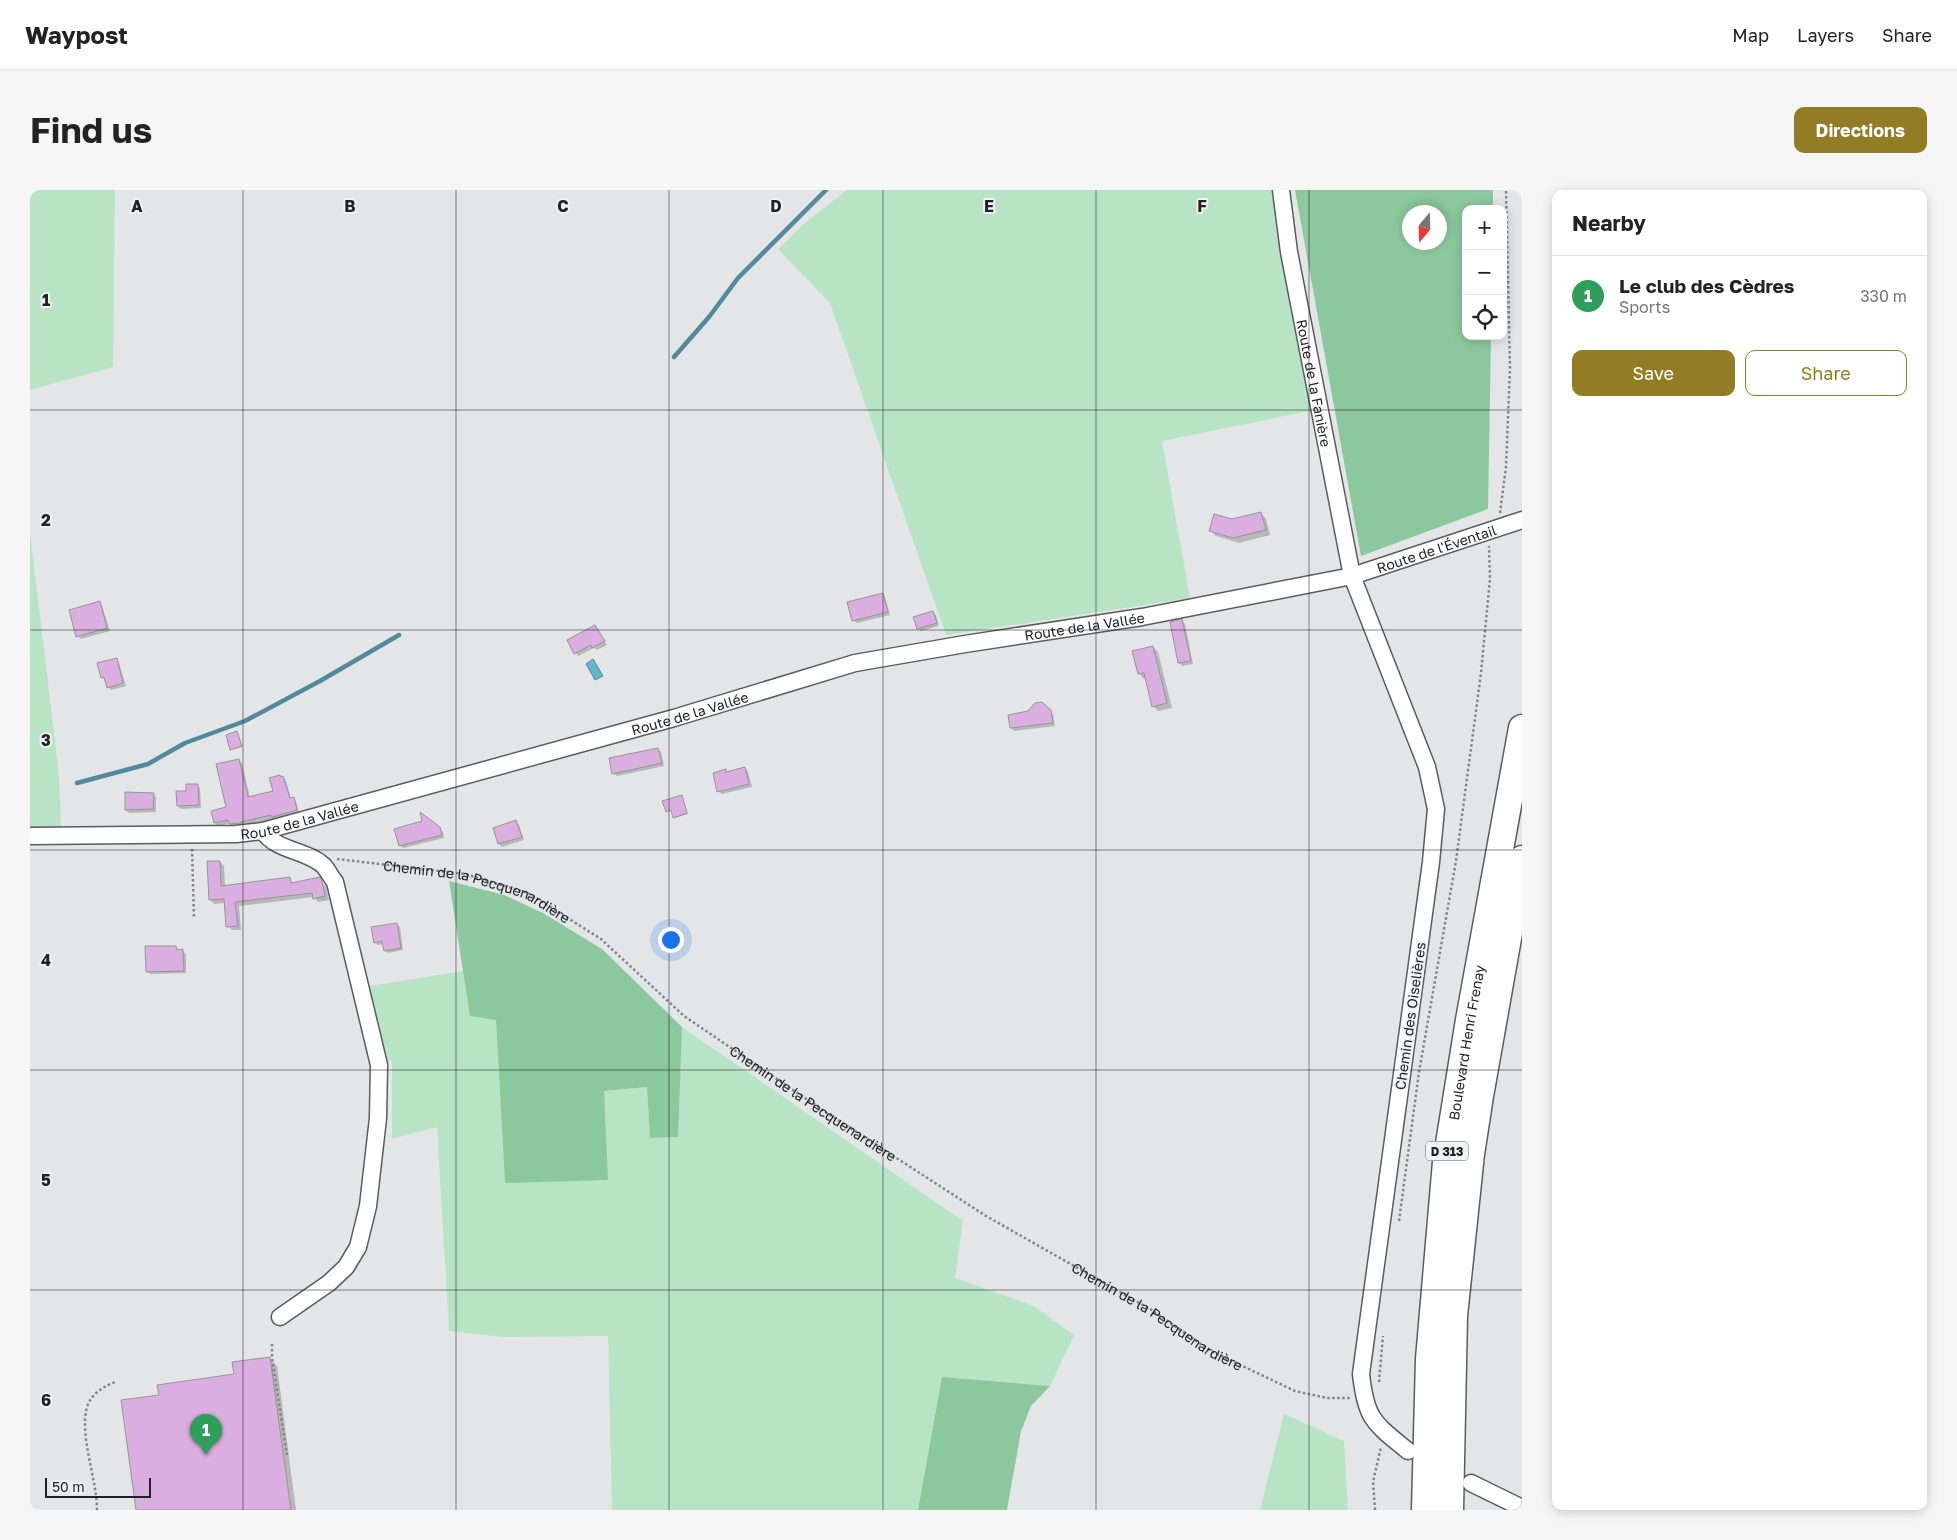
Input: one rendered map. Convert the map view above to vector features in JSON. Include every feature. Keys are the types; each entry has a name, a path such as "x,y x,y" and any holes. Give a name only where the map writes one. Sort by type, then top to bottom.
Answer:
{"highway":[{"name":"Boulevard Henri Frenay","path":"1425,1510 1429,1359 1446,1162 1469,1020 1522,728"},
{"name":"Boulevard Henri Frenay","path":"1450,1510 1454,1316 1470,1163 1522,859"}],"street":[{"name":"Route de la Fanière","path":"1281,190 1289,252 1352,576"},
{"name":"Route de l'Éventail","path":"1352,576 1522,520"},
{"name":"Route de la Vallée","path":"30,836 191,835 263,831 674,718 854,662 1142,618 1352,576"},
{"name":"Chemin des Oiselières","path":"1352,576 1427,767 1436,809 1432,862 1361,1374 1364,1398 1368,1411 1385,1431 1408,1451"},
{"path":"263,831 268,839 307,856 323,866 335,882 378,1065 378,1118 368,1206 358,1247 346,1266 329,1283 280,1317"},
{"path":"1471,1484 1522,1508"}],"path":[{"path":"1398,1228 1419,1072 1456,861 1480,683 1494,530 1506,467 1510,368 1506,190"},
{"path":"191,835 194,918"},
{"name":"Chemin de la Pecquenardière","path":"337,859 465,874 528,894 601,939 684,1016 824,1111 986,1216 1150,1309 1211,1351 1295,1391 1327,1398 1364,1398"},
{"path":"1378,1383 1383,1334"},
{"path":"272,1344 272,1358 287,1455"},
{"path":"97,1510 97,1492 85,1429 88,1406 96,1392 114,1382"},
{"path":"1375,1510 1373,1482 1385,1431"}],"green space":[{"path":"30,190 115,190 113,367 30,390"},
{"path":"847,190 1274,190 1310,411 1162,441 1190,598 946,635 830,303 778,249 806,222"},
{"path":"1295,190 1493,190 1493,205 1462,205 1462,340 1491,340 1488,509 1361,556"},
{"path":"30,533 59,775 61,828 30,829"},
{"path":"449,881 504,895 543,913 602,949 682,1027 678,1137 650,1138 647,1087 604,1091 608,1180 505,1183 496,1020 470,1016"},
{"path":"463,971 470,1016 496,1019 505,1182 604,1091 647,1087 650,1138 677,1137 682,1027 963,1221 955,1278 1034,1306 1074,1335 1050,1386 942,1377 918,1510 612,1510 608,1336 503,1337 449,1331 437,1127 392,1139 392,1061 385,1058 369,986"},
{"path":"942,1377 1050,1386 1031,1406 1021,1431 1007,1510 918,1510"},
{"path":"1284,1414 1344,1441 1348,1510 1260,1510"}],"water":[{"path":"593,659 603,676 595,680 586,664"}],"building":[{"path":"1261,512 1266,530 1233,538 1209,531 1214,514 1232,519"},
{"path":"883,593 888,612 852,621 847,602"},
{"path":"100,601 107,628 76,637 69,610"},
{"path":"933,611 937,623 917,629 913,617"},
{"path":"1182,619 1191,661 1178,663 1170,622"},
{"path":"595,625 605,641 592,648 591,645 574,654 567,640"},
{"path":"1153,646 1167,703 1152,707 1144,673 1138,674 1132,651"},
{"path":"117,658 123,683 107,688 104,677 101,678 97,663"},
{"path":"1042,702 1051,710 1053,723 1010,728 1008,715 1028,711 1035,703"},
{"path":"237,731 242,746 230,750 226,735"},
{"path":"658,748 662,763 612,774 609,758"},
{"path":"239,759 248,797 273,791 269,778 280,775 281,777 283,776 290,798 294,797 297,810 241,823 229,824 228,820 214,823 211,811 226,807 216,764"},
{"path":"745,767 749,784 717,792 713,773 726,769 726,772"},
{"path":"186,784 198,784 199,805 177,806 176,791 186,791"},
{"path":"125,792 154,793 153,809 125,810"},
{"path":"682,795 687,813 673,818 671,810 666,812 662,801"},
{"path":"420,812 440,827 442,835 399,846 394,829 422,821"},
{"path":"516,820 522,837 498,844 493,828"},
{"path":"207,861 220,861 221,886 290,877 291,883 320,877 325,896 313,899 312,893 235,902 238,926 226,927 224,899 209,900"},
{"path":"397,923 401,948 384,951 382,941 374,943 371,927"},
{"path":"145,946 176,946 177,950 183,949 184,971 146,972"},
{"path":"270,1357 291,1510 136,1510 121,1400 159,1395 157,1385 234,1374 232,1362"}],"waterway":[{"path":"674,357 709,317 738,278 826,190"},
{"path":"77,783 148,764 185,743 245,721 320,681 399,635"}],"place":[{"name":"Le club des Cèdres","path":"206,1455"}]}
